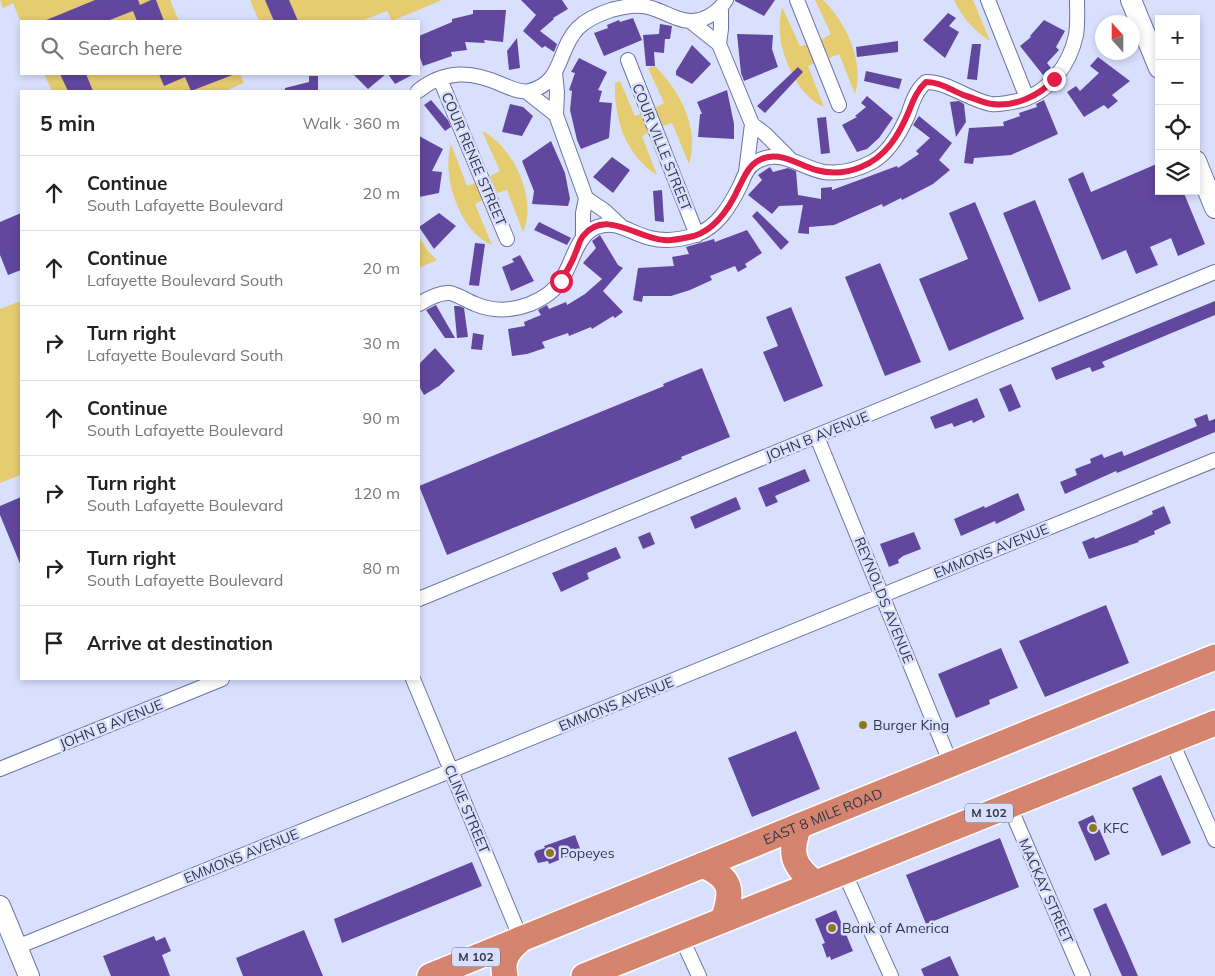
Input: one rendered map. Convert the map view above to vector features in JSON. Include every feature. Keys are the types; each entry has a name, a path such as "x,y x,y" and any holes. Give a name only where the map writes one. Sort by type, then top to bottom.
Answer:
{"highway":[{"name":"EAST 8 MILE ROAD","path":"430,976 1215,657"},
{"name":"M 102","path":"584,976 1215,722"},
{"path":"800,826 795,839 796,862 805,875 815,883"},
{"path":"703,866 720,874 726,881 729,897 723,920"},
{"path":"505,976 504,963 506,954 522,939"}],"street":[{"path":"797,0 840,105"},
{"path":"988,0 1027,98"},
{"path":"420,304 450,293 487,308 500,311 516,309 539,300 561,281 588,231 606,224 616,225 642,236 664,240 678,240 697,235 718,220 726,210 746,172 754,163 770,156 779,156 815,170 832,172 850,171 874,161 892,144 917,92 926,82 936,82 991,104 1004,104 1037,94 1048,87 1061,70 1071,50 1076,35 1077,0"},
{"path":"1131,0 1156,60"},
{"path":"527,92 542,86 550,80 555,73 566,46 577,29 591,18 628,5 649,7 675,18 696,21 712,15 723,4"},
{"path":"718,44 723,4"},
{"path":"690,21 718,44 752,124 791,160"},
{"name":"COUR VILLE STREET","path":"628,60 697,235"},
{"path":"419,90 440,79 456,74 469,73 482,76 512,89 527,92 556,115"},
{"path":"555,73 557,92 556,115 586,198 580,243"},
{"name":"COUR RENEE STREET","path":"440,79 507,239"},
{"path":"746,172 752,124"},
{"path":"1200,167 1211,184 1215,208"},
{"path":"586,198 605,211 623,228"},
{"name":"JOHN B AVENUE","path":"420,599 1215,272"},
{"name":"REYNOLDS AVENUE","path":"817,437 951,764"},
{"name":"EMMONS AVENUE","path":"17,947 1215,460"},
{"name":"JOHN B AVENUE","path":"0,769 220,680"},
{"name":"CLINE STREET","path":"413,680 522,939"},
{"path":"1171,740 1215,840"},
{"name":"MACKAY STREET","path":"1009,805 1083,976"},
{"path":"844,872 891,976"},
{"path":"0,906 29,976"},
{"path":"682,937 699,976"}],"shaded area":[{"path":"0,0 170,0 179,20 20,20 13,3 3,8"},
{"path":"250,0 442,0 394,20 392,20 387,11 364,20 259,20"},
{"path":"815,0 823,0 839,19 846,31 855,56 857,69 855,94 839,54 829,58 821,40 831,34"},
{"path":"954,0 973,0 990,41 969,23"},
{"path":"782,7 800,46 811,44 818,62 808,66 824,107 807,95 788,66 781,45 780,21"},
{"path":"655,66 672,87 686,111 692,137 689,164 672,123 663,126 655,108 664,103 648,68"},
{"path":"44,75 240,75 244,83 227,90 52,90"},
{"path":"620,81 635,116 644,113 652,131 642,136 657,175 637,157 624,135 619,122 615,96 615,83"},
{"path":"482,131 504,148 520,175 525,189 527,204 527,219 523,232 507,190 497,193 490,176 500,171"},
{"path":"451,144 467,186 478,182 485,199 475,204 492,245 471,228 462,216 456,202 451,187 449,171"},
{"path":"420,239 428,251 437,260 420,268"},
{"path":"20,301 20,475 0,483 0,309"}],"building":[{"path":"95,0 138,0 140,5 156,0 164,20 137,20 133,11 110,20 46,20"},
{"path":"265,0 289,0 298,20 274,20"},
{"path":"521,0 562,0 568,9 553,18 540,31 557,44 554,52 545,46 542,48 523,31 536,15"},
{"path":"735,0 775,0 764,16"},
{"path":"473,10 506,10 503,42 484,40 485,43 465,42 467,50 451,52 452,56 423,66 420,58 420,36 452,22 452,19 473,14"},
{"path":"948,13 956,18 949,26 959,32 945,58 923,40"},
{"path":"633,18 642,40 604,56 594,33 608,28 607,25 619,20 620,22"},
{"path":"1044,20 1065,31 1056,47 1059,50 1047,63 1051,68 1043,75 1020,46 1031,37"},
{"path":"660,24 672,26 670,39 665,39 664,53 654,52 655,66 646,66 643,35 659,34"},
{"path":"737,34 773,35 772,49 778,67 744,81 741,73"},
{"path":"517,38 520,68 509,70 507,51"},
{"path":"898,41 898,52 857,57 856,47"},
{"path":"972,44 981,44 977,80 967,79"},
{"path":"692,45 711,64 692,84 676,75 676,71"},
{"path":"579,58 607,72 598,90 602,91 599,102 612,103 609,138 581,149 570,110 572,91 569,90 575,73 571,72"},
{"path":"1095,60 1102,60 1130,81 1112,95 1118,101 1108,109 1104,105 1084,117 1067,92 1076,86 1080,91 1099,73 1090,66"},
{"path":"798,67 803,72 765,113 757,106"},
{"path":"866,71 902,79 899,89 864,81"},
{"path":"60,75 86,75 93,90 68,90"},
{"path":"159,75 232,75 194,90 191,90 185,77 164,86"},
{"path":"354,75 385,75 368,89"},
{"path":"389,75 412,75 395,84"},
{"path":"309,76 318,76 318,90 285,90 285,88 309,82"},
{"path":"727,90 734,124 734,139 698,137 700,114 702,114 697,102"},
{"path":"867,96 893,118 879,138 867,149 857,152 842,125 857,117 855,116 866,107 861,103"},
{"path":"431,100 448,120 451,127 445,131 424,105"},
{"path":"1044,100 1058,134 1011,155 974,158 973,164 964,163 969,128 1004,126 1003,122 1020,116 1019,113 1037,107 1036,104"},
{"path":"959,101 964,104 966,122 956,137 950,102"},
{"path":"510,104 523,107 533,116 522,136 502,132"},
{"path":"919,116 952,143 939,160 950,170 933,184 902,200 901,198 883,207 882,204 834,225 809,227 809,234 798,233 803,205 779,206 772,214 748,195 762,180 758,175 770,167 773,172 788,168 796,171 798,195 821,199 821,188 832,187 832,190 897,166 898,168 919,154 916,151 930,138 913,125"},
{"path":"826,117 830,153 821,154 817,118"},
{"path":"420,137 443,149 432,171 442,172 439,193 420,197"},
{"path":"551,141 565,173 570,199 568,206 532,204 534,191 522,161"},
{"path":"612,157 630,170 613,193 593,177"},
{"path":"1155,165 1155,195 1185,195 1205,244 1178,256 1171,238 1150,247 1158,265 1136,274 1126,250 1102,260 1068,179 1083,172 1091,192"},
{"path":"662,190 664,222 655,221 653,191"},
{"path":"1035,200 1071,289 1039,302 1003,213"},
{"path":"975,202 1024,319 949,351 919,279 968,259 949,213"},
{"path":"757,211 789,242 781,250 752,216"},
{"path":"20,213 20,270 8,275 0,255 0,222"},
{"path":"439,213 456,226 434,249 420,226"},
{"path":"539,222 571,238 567,245 534,230"},
{"path":"747,230 762,253 745,264 747,267 738,272 735,266 710,276 712,280 671,296 643,296 642,302 633,300 638,268 674,266 672,257 689,254 686,247 714,239 715,242"},
{"path":"600,235 618,265 623,268 603,291 623,312 592,329 591,327 569,336 568,333 542,342 545,348 527,354 512,356 508,329 525,326 524,322 541,315 538,310 547,305 549,309 566,302 567,305 585,294 602,279 583,263 596,248 592,241"},
{"path":"475,243 485,244 479,286 469,285"},
{"path":"520,255 534,281 511,291 502,267 514,262 512,259"},
{"path":"880,263 921,362 885,376 845,277"},
{"path":"1215,301 1215,315 1102,362 1105,367 1092,372 1090,367 1056,380 1051,368"},
{"path":"436,305 455,338 445,338 426,310"},
{"path":"454,306 464,308 468,337 457,338"},
{"path":"791,307 823,386 784,402 763,352 778,346 766,317"},
{"path":"473,333 484,335 482,350 471,349"},
{"path":"435,348 455,371 439,386 424,395 420,388 420,363"},
{"path":"702,368 730,437 681,457 682,459 447,555 420,486 664,386 663,384"},
{"path":"1011,384 1021,407 1009,412 999,389"},
{"path":"977,398 985,417 973,423 972,420 954,427 952,423 935,429 930,417"},
{"path":"1207,414 1209,421 1215,419 1215,432 1117,473 1116,471 1065,494 1060,482 1077,475 1075,469 1091,463 1090,459 1102,454 1104,458 1122,451 1124,456 1197,426 1194,419"},
{"path":"805,469 810,481 775,496 778,502 766,507 758,488"},
{"path":"1018,493 1025,510 996,524 995,521 961,536 954,519"},
{"path":"20,497 20,564 0,515 0,506"},
{"path":"736,497 741,509 695,529 690,517"},
{"path":"1164,506 1171,523 1154,531 1155,534 1139,542 1089,559 1082,542 1094,537 1095,539 1136,522 1153,514 1152,511"},
{"path":"650,532 655,544 643,549 638,537"},
{"path":"914,532 921,549 903,556 898,560 899,563 889,567 880,544"},
{"path":"616,547 621,558 587,573 589,579 561,592 552,573"},
{"path":"1106,605 1129,663 1045,697 1019,641"},
{"path":"1001,648 1018,688 989,700 990,704 956,718 938,674"},
{"path":"796,731 820,789 752,817 728,758"},
{"path":"1161,775 1191,843 1162,856 1132,788"},
{"path":"1093,815 1110,854 1095,861 1078,822"},
{"path":"575,835 581,851 549,864 548,861 538,863 534,854 536,851 545,848 544,846"},
{"path":"1000,838 1019,887 926,924 906,875"},
{"path":"472,862 482,886 342,943 334,919"},
{"path":"1106,903 1138,976 1122,976 1110,949 1093,909"},
{"path":"836,910 853,951 831,960 830,956 827,958 822,944 825,943 815,919"},
{"path":"304,930 323,976 243,976 236,958"},
{"path":"154,936 156,941 165,937 171,951 162,955 170,976 111,976 103,956"},
{"path":"950,956 959,976 924,976 921,969"}],"place":[{"name":"Burger King","path":"863,725"},
{"name":"KFC","path":"1093,828"},
{"name":"Popeyes","path":"550,853"},
{"name":"Bank of America","path":"832,928"}],"route":[{"path":"561,281 583,237 588,231 596,227 606,224 616,225 650,238 664,240 678,240 697,235 718,220 739,188 746,172 754,163 763,158 779,156 823,172 850,171 874,161 892,144 917,92 926,82 936,82 991,104 1004,104 1037,94 1048,87 1054,79"}]}
